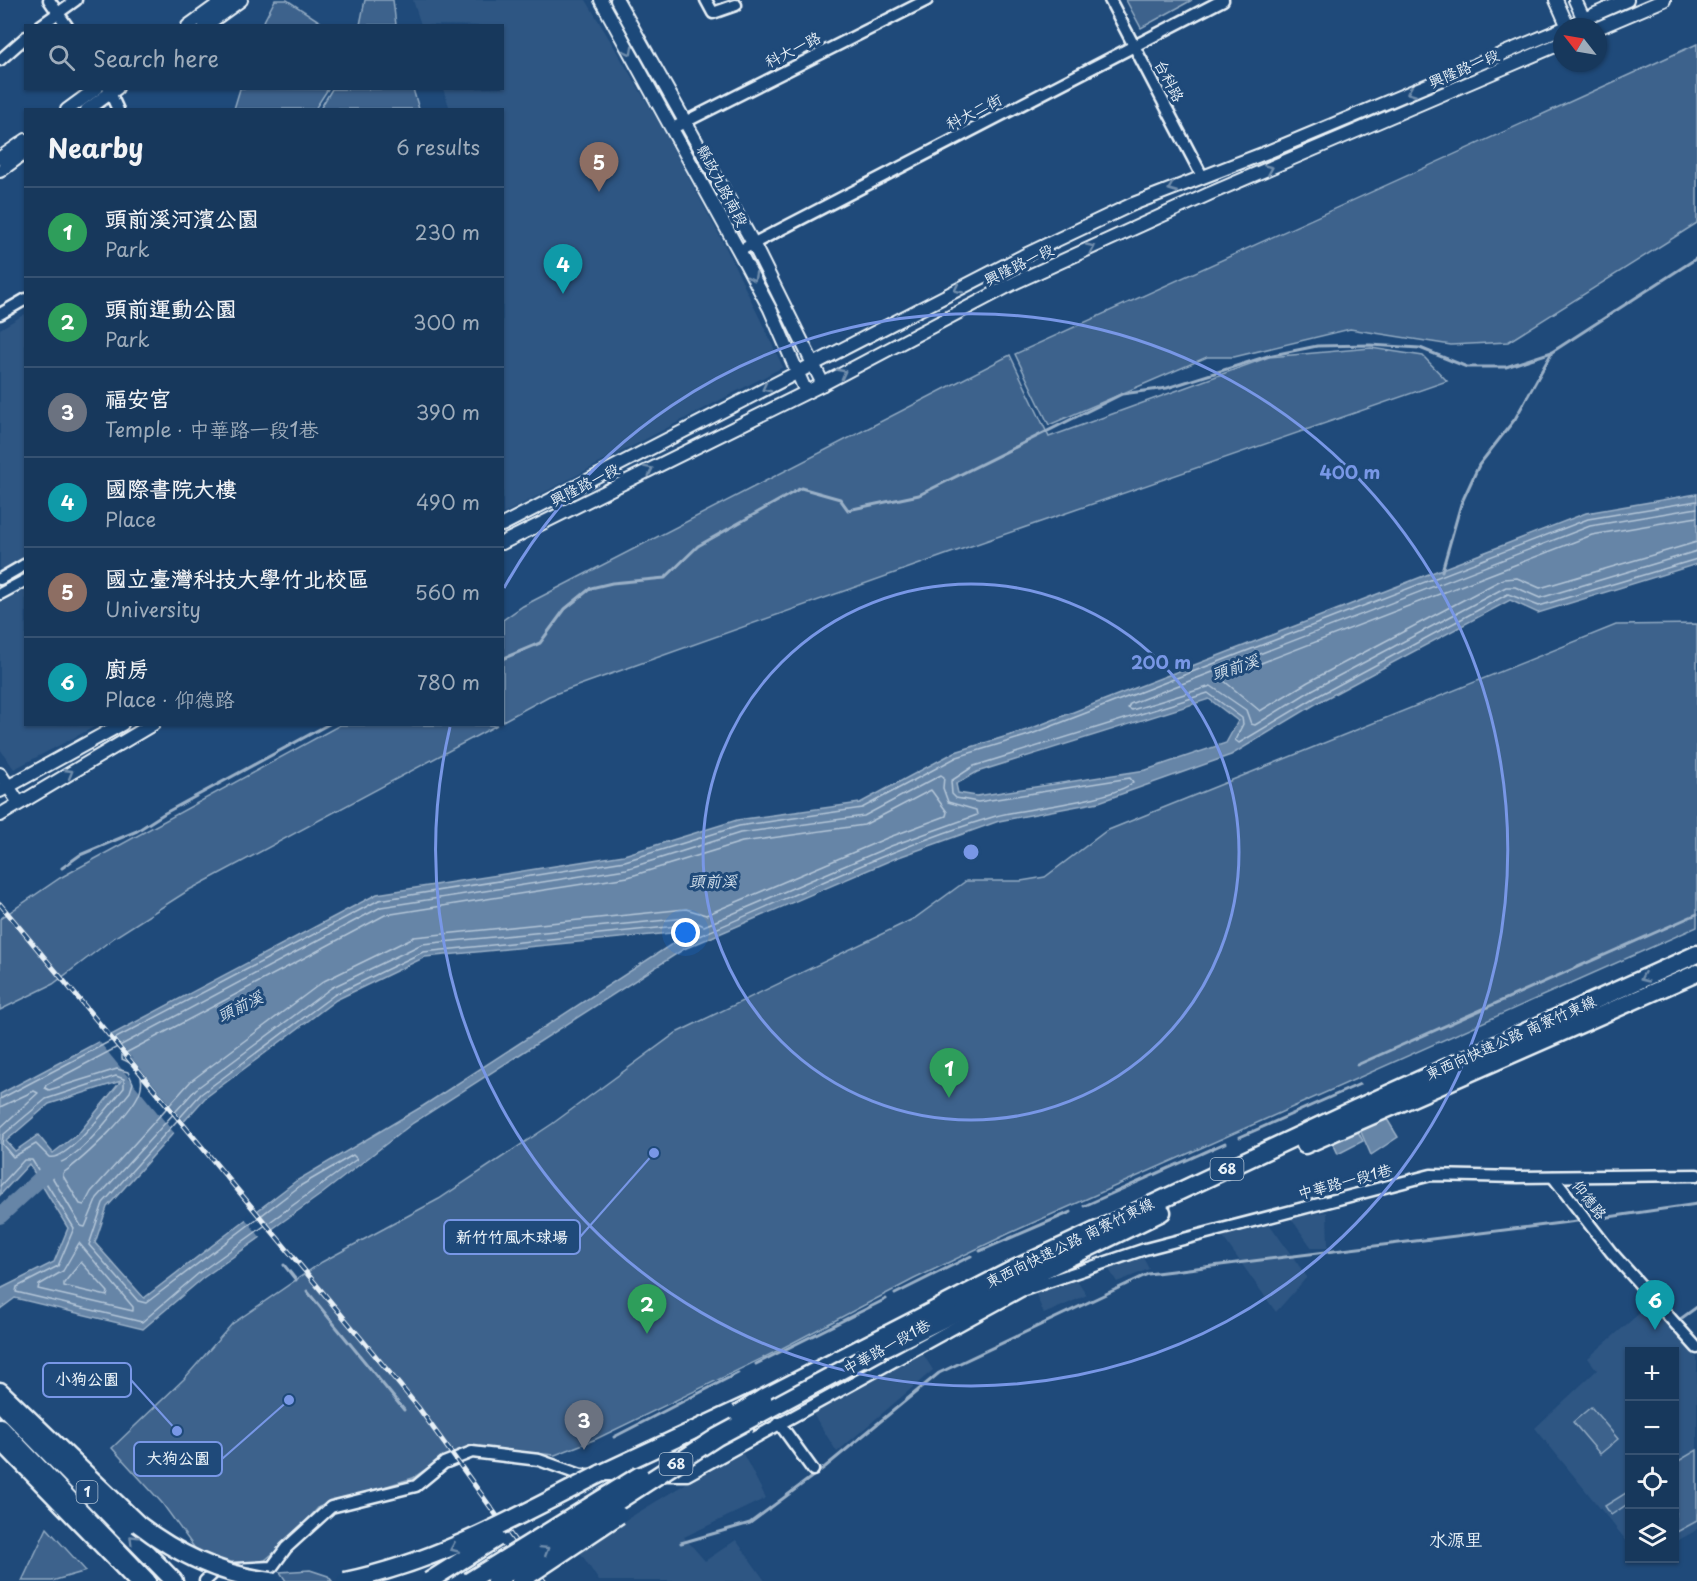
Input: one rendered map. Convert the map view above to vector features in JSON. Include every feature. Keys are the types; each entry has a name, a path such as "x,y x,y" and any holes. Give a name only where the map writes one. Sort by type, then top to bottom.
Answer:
{"main road":[{"name":"東西向快速公路 南寮竹東線","path":"469,1581 763,1398 1024,1264 1355,1109 1697,954"},
{"name":"東西向快速公路 南寮竹東線","path":"495,1581 717,1437 864,1358 1234,1176 1697,973"},
{"path":"520,1581 566,1553 694,1462 864,1358"},
{"path":"0,1390 138,1524 155,1537 211,1566 240,1576 271,1574"},
{"path":"345,1581 381,1573 453,1548 600,1474 763,1398"},
{"name":"1","path":"0,1403 174,1581"},
{"name":"1","path":"0,1428 147,1581"},
{"path":"0,1440 137,1581"},
{"path":"429,1581 537,1516 600,1474"}],"street":[{"path":"50,0 65,24"},
{"path":"43,24 76,0"},
{"path":"191,24 224,0"},
{"path":"208,24 242,0"},
{"name":"縣政九路南段","path":"601,0 770,309 806,392"},
{"name":"縣政九路南段","path":"617,0 753,243 823,384"},
{"path":"706,0 713,13 736,5"},
{"name":"科大一路","path":"673,128 927,0"},
{"name":"台科路","path":"1110,0 1202,176"},
{"name":"科大二街","path":"739,251 1223,0"},
{"path":"1556,0 1563,18"},
{"path":"1575,0 1583,18"},
{"name":"興隆路一段","path":"1596,18 1627,0"},
{"path":"1607,24 1664,0"},
{"name":"興隆路一段","path":"504,524 1023,256 1133,204 1270,151 1553,32"},
{"path":"0,60 24,39"},
{"name":"興隆路一段","path":"504,542 823,384 1016,282 1209,194 1553,47"},
{"path":"70,108 94,90"},
{"path":"90,108 111,91 117,108"},
{"path":"0,158 24,141"},
{"path":"0,171 24,153"},
{"path":"0,314 24,300"},
{"path":"0,579 24,565"},
{"path":"0,594 24,581"},
{"path":"4,788 118,726"},
{"path":"0,815 150,726"},
{"path":"0,774 4,788 19,803"},
{"name":"中華路一段1巷","path":"271,1574 286,1548 331,1507 416,1486 444,1463 472,1452 539,1460 581,1475 687,1475 1021,1291 1145,1249 1431,1175 1552,1177"},
{"name":"仰德路","path":"1552,1177 1697,1175"},
{"name":"仰德路","path":"1552,1177 1611,1252 1697,1348"},
{"path":"779,1423 813,1470"},
{"path":"205,1581 218,1570 271,1574"}],"shaded area":[{"path":"275,0 287,0 323,24 263,24"},
{"path":"365,0 393,0 396,24 360,24"},
{"path":"413,0 586,0 664,131 728,252 783,367 504,513 504,108 450,108 443,90 504,90 504,24 421,24"},
{"path":"1126,0 1192,0 1141,28"},
{"path":"1697,44 1697,223 1508,342 1451,345 1350,329 1234,357 1207,357 1049,425 1015,354"},
{"path":"239,90 327,90 316,108 234,108"},
{"path":"331,90 413,90 419,108 321,108"},
{"path":"24,315 24,726 96,726 14,769 0,749 0,329"},
{"path":"1371,348 1423,356 1447,381 948,554 549,696 504,720 504,619 523,606 1010,355 1049,437 1269,357"},
{"path":"1697,624 1697,927 1010,1233 914,1279 773,1353 596,1439 555,1455 469,1447 439,1460 413,1478 319,1507 289,1540 265,1560 212,1572 162,1503 112,1448 184,1379 232,1324 322,1262 439,1199 552,1124 676,1033 915,918 966,881 1021,881 1045,877 1106,831 1616,625"},
{"path":"338,726 495,726 189,890 115,937 53,984 0,1010 0,919 60,878"},
{"path":"1327,1212 1328,1248 1312,1248 1290,1217"},
{"path":"1270,1225 1307,1277 1276,1312 1222,1236"},
{"path":"1141,1254 1149,1269 1117,1282 1108,1268"},
{"path":"1075,1277 1087,1295 1044,1314 1035,1292"},
{"path":"1649,1305 1697,1358 1697,1530 1679,1540 1679,1347 1625,1347 1625,1539 1535,1428 1597,1370 1588,1358"},
{"path":"921,1351 933,1370 837,1452 810,1409"},
{"path":"1591,1407 1618,1439 1600,1454 1573,1422"},
{"path":"741,1450 766,1498 684,1537 705,1561 736,1540 765,1581 599,1581 578,1549"},
{"path":"1697,1450 1697,1521 1679,1531 1679,1509 1679,1461"},
{"path":"1625,1494 1625,1506 1611,1515 1605,1506"},
{"path":"47,1528 86,1571 52,1581 22,1581"},
{"path":"310,1570 328,1576 332,1581 286,1581 280,1572"}],"water":[{"name":"頭前溪","path":"1697,494 1697,564 1538,613 1510,600 1319,702 1231,755 1099,802 999,821 896,858 684,949 413,1123 323,1193 203,1278 143,1329 15,1298 0,1309 0,1289 54,1262 68,1228 29,1164 0,1195 0,1094 377,894 624,855 737,820 860,803 955,752 1027,730 1586,513","holes":["1209,699 1238,721 1226,743 1146,770 977,796 958,793 956,784 977,772","692,931 423,1106 296,1181 144,1298 95,1243 107,1207 205,1098 336,1000 425,957","121,1081 79,1133 53,1153 38,1135 15,1151 6,1141 49,1104"]},
{"path":"1387,1119 1398,1137 1371,1155 1360,1130"},
{"path":"1356,1128 1363,1141 1338,1154 1332,1141"}],"pier":[{"path":"110,1032 186,1123 175,1134 97,1039"},
{"path":"256,1208 274,1231 262,1239 244,1217"}],"waterway":[{"path":"504,658 540,643 565,609 591,588 612,583 665,578 698,546 801,488 840,499 848,510 919,495 1122,394 1167,388 1268,356 1317,346 1370,345 1420,348 1467,367 1506,367 1552,352 1697,258"},
{"path":"1442,571 1461,504 1479,465 1515,419 1551,354"},
{"path":"62,868 80,855 137,831 165,813 325,726"},
{"path":"1357,1065 1697,914"},
{"path":"1240,1137 1360,1084"},
{"path":"1084,1206 1225,1143"},
{"name":"頭前溪","path":"0,1216 54,1166"},
{"path":"1595,1219 1697,1204"},
{"path":"980,1251 1071,1212"},
{"path":"681,1543 750,1523 825,1467 939,1373 1148,1274 1577,1221"},
{"path":"895,1294 971,1256"},
{"path":"284,1265 296,1280"},
{"path":"307,1291 404,1410"},
{"path":"756,1364 886,1299"},
{"path":"1679,1320 1697,1307"},
{"path":"614,1437 738,1373"}],"railway":[{"path":"0,904 418,1407 544,1581"}],"place":[{"name":"國立臺灣科技大學竹北校區","path":"599,192"},
{"name":"國際書院大樓","path":"563,294"},
{"name":"頭前溪河濱公園","path":"949,1098"},
{"name":"新竹竹風木球場","path":"654,1153"},
{"name":"廚房","path":"1655,1330"},
{"name":"頭前運動公園","path":"647,1334"},
{"name":"大狗公園","path":"289,1400"},
{"name":"小狗公園","path":"177,1431"},
{"name":"福安宮","path":"584,1450"}],"district":[{"name":"水源里","path":"1456,1540"}]}
